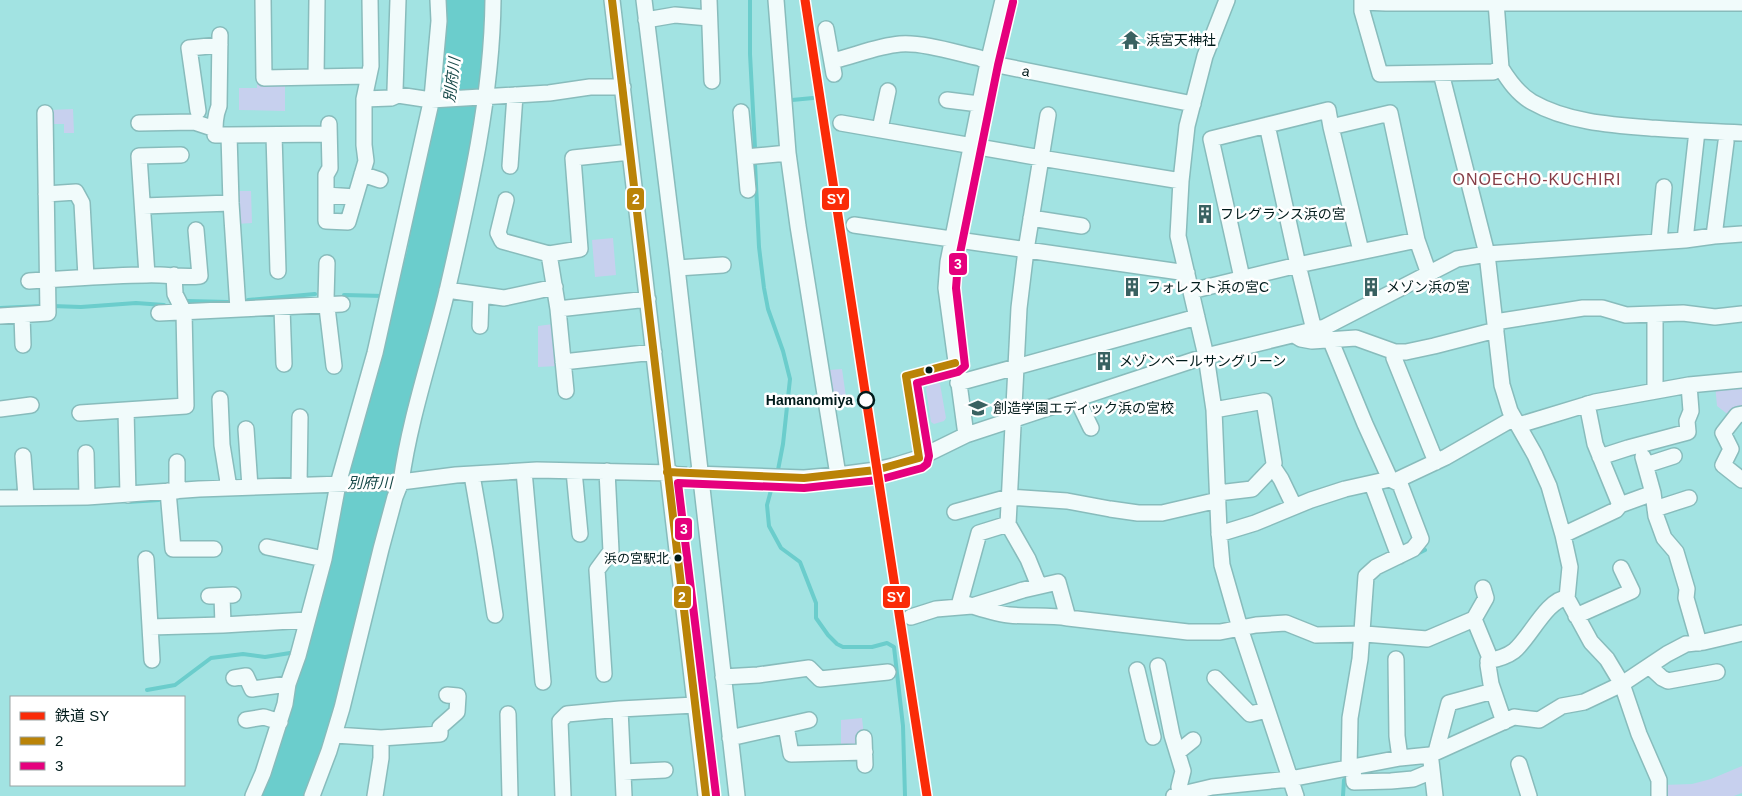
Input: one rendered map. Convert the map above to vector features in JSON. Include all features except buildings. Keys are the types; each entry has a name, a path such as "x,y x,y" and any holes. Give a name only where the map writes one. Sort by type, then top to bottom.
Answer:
{"street":[{"path":"264,0 264,78 368,76"},
{"path":"316,77 317,0"},
{"path":"139,124 194,122 222,132 274,135 329,129 330,168 326,175 326,221 348,222 366,161 364,99 371,66 370,0"},
{"path":"398,0 395,90 398,95"},
{"path":"253,796 263,773 280,722 288,684 298,656 324,559 338,484 376,354 431,100 439,21 438,0"},
{"path":"312,796 334,735 381,549 401,482 427,363 447,290 475,162 493,25 493,0"},
{"path":"612,0 706,796"},
{"path":"644,0 677,268 698,474 737,796"},
{"path":"709,0 712,81"},
{"path":"776,0 788,153 838,475"},
{"path":"966,435 946,288 948,262 979,104 1003,0"},
{"path":"1227,0 1205,56 1187,126 1178,236 1206,356 1214,410 1222,565 1240,628 1296,796"},
{"path":"1501,68 1493,72 1380,74 1362,11 1362,1 1742,3"},
{"path":"1496,2 1501,68 1510,83 1530,101 1549,110 1604,124 1742,133"},
{"path":"646,20 675,15 709,18"},
{"name":"a","path":"826,29 833,68 900,44 913,45 980,58 988,63 1193,104"},
{"path":"198,111 189,93 190,48 220,40 219,106 215,115 222,132 231,203 238,310"},
{"path":"1441,73 1487,254 1502,385 1510,412 1517,421 1543,470 1563,535 1570,568 1567,598 1591,642 1607,659 1622,684 1659,780 1659,796"},
{"path":"364,99 391,98 398,95 431,100 550,93 590,87 623,87"},
{"path":"880,129 888,90"},
{"path":"514,159 515,95"},
{"path":"947,100 979,104"},
{"path":"1242,278 1211,139 1328,110 1361,251"},
{"path":"741,112 737,133 745,157 748,190"},
{"path":"0,316 48,314 45,113"},
{"path":"1332,126 1390,113 1417,240 1429,274"},
{"path":"1039,586 1028,559 1008,524 1019,308 1026,250 1048,115"},
{"path":"841,123 1181,181"},
{"path":"1267,125 1314,330"},
{"path":"1686,240 1697,131"},
{"path":"274,135 278,272"},
{"path":"1714,236 1726,142"},
{"path":"506,200 498,233 502,241 549,254 580,249 573,158 630,152"},
{"path":"745,157 788,153"},
{"path":"147,275 139,156 181,155"},
{"path":"362,174 380,180"},
{"path":"1659,241 1664,187"},
{"path":"46,194 76,192 82,203 86,278"},
{"path":"326,195 355,197"},
{"path":"143,206 231,203"},
{"path":"1031,218 1082,226"},
{"path":"854,225 1187,273"},
{"path":"30,281 147,275 174,275 184,278 200,276 196,230"},
{"path":"698,474 804,478 876,470 919,458 966,435 1206,356 1325,327 1457,259 1487,254 1686,240 1742,234"},
{"path":"1192,291 1298,265 1417,240"},
{"path":"549,254 558,309 566,391"},
{"path":"327,263 326,298 337,356"},
{"path":"677,268 723,266"},
{"path":"80,413 186,406 180,305 174,275"},
{"path":"447,290 504,298 555,288"},
{"path":"480,326 481,295"},
{"path":"159,313 180,305 238,310 282,308 326,298 342,304"},
{"path":"558,309 648,299"},
{"path":"282,308 288,354"},
{"path":"1295,335 1300,339 1312,341 1356,338 1394,352 1406,352 1434,346 1495,326 1583,308 1602,308 1626,315 1683,313 1715,317 1742,314"},
{"path":"1655,314 1655,391"},
{"path":"22,315 23,344"},
{"path":"958,382 1197,316"},
{"path":"1330,339 1365,424 1393,480 1400,484 1421,539 1414,549 1376,567 1366,576 1366,635 1360,658 1350,718 1351,768 1354,782 1391,782 1413,779 1432,771"},
{"path":"563,362 654,352"},
{"path":"1394,352 1394,358 1436,462"},
{"path":"1219,534 1345,489 1393,480 1436,462 1517,421 1587,404 1655,391 1689,385 1742,380"},
{"path":"1600,457 1688,432 1687,421 1691,410 1689,385"},
{"path":"220,399 222,445 229,488"},
{"path":"1077,399 1091,428"},
{"path":"1214,410 1264,401 1273,467 1294,506"},
{"path":"1587,404 1595,444 1620,505"},
{"path":"0,409 32,406"},
{"path":"126,410 128,495"},
{"path":"1742,414 1737,415 1723,434 1731,449 1722,465 1742,480"},
{"path":"299,485 300,417"},
{"path":"246,429 250,487"},
{"path":"86,453 87,497"},
{"path":"23,456 26,497"},
{"path":"1674,456 1645,461 1653,493 1656,516 1664,538 1676,552 1687,589 1686,598 1699,643"},
{"path":"177,462 173,491 173,553 214,549"},
{"path":"955,512 1009,497 1068,501 1138,513 1162,513 1252,489 1273,467"},
{"path":"574,470 580,534"},
{"path":"0,498 87,497 229,488 401,482 456,475 524,471 669,472"},
{"path":"524,471 543,682"},
{"path":"604,674 597,570 611,551 607,471"},
{"path":"472,475 492,548 489,608"},
{"path":"1372,484 1399,556"},
{"path":"1563,535 1616,510 1620,505 1653,493"},
{"path":"1655,509 1689,498"},
{"path":"1008,524 982,531 977,537 960,602 1010,615 1048,615 1168,631 1202,639 1220,632 1240,628 1286,623 1316,635 1366,635 1427,639 1474,619 1486,598 1483,588"},
{"path":"267,547 324,559"},
{"path":"146,559 143,576 150,627 152,660"},
{"path":"1576,616 1632,591 1621,568"},
{"path":"911,617 936,609 972,606 1058,582 1068,618"},
{"path":"222,596 223,625"},
{"path":"1488,661 1502,658 1514,651 1550,607 1560,598 1567,598"},
{"path":"1474,619 1490,658 1488,661 1493,691 1504,722"},
{"path":"150,627 307,620"},
{"path":"1158,666 1172,735 1183,771 1177,795 1212,787 1290,779 1400,758 1433,754 1514,717 1539,720 1562,706 1584,702 1622,684 1666,654 1686,644 1699,643 1742,633"},
{"path":"1396,659 1397,736 1400,758"},
{"path":"1649,666 1668,681 1717,672"},
{"path":"723,677 758,675 809,668 820,679 888,672"},
{"path":"1137,670 1153,737"},
{"path":"234,678 246,676 252,689 288,684"},
{"path":"1215,678 1250,714 1267,710"},
{"path":"1142,694 1163,689"},
{"path":"1436,796 1432,771 1433,754 1449,703 1493,691"},
{"path":"334,735 381,738 440,734 440,726 457,712 458,696 447,695"},
{"path":"563,796 560,721 567,714 695,705"},
{"path":"620,709 624,796"},
{"path":"508,714 510,796"},
{"path":"246,720 264,717 280,722"},
{"path":"730,738 809,720"},
{"path":"786,726 791,754 865,752"},
{"path":"375,796 381,758 381,738"},
{"path":"1178,752 1193,740"},
{"path":"1519,764 1529,796"},
{"path":"623,772 665,770"}],"shaded area":[{"path":"285,82 285,111 239,110 239,88 257,88 257,83"},
{"path":"73,109 74,133 64,133 64,124 54,124 50,121 50,110"},
{"path":"235,191 251,191 252,223 236,224"},
{"path":"613,238 616,275 595,277 592,240"},
{"path":"553,324 558,366 538,367 538,326"},
{"path":"842,369 846,397 831,400 828,383 832,383 829,370"},
{"path":"1742,381 1742,410 1730,416 1717,406 1715,384"},
{"path":"936,382 940,384 946,418 944,421 934,424 931,422 926,389 928,385"},
{"path":"862,718 864,736 855,748 841,748 841,720"},
{"path":"1742,766 1742,793 1734,796 1663,796 1663,785 1692,784 1711,779"}],"water":[{"name":"別府川","path":"441,0 487,0 482,98 447,266 328,734 307,796 260,796 295,690 348,476 407,251 436,98"}],"waterway":[{"path":"750,0 750,54 755,148"},
{"path":"792,100 813,98"},
{"path":"755,163 759,247 764,288 768,309 783,351 790,379 783,444 778,470"},
{"path":"248,300 315,294"},
{"path":"344,295 384,296"},
{"path":"187,301 228,302"},
{"path":"52,306 81,307 136,303 164,305"},
{"path":"0,308 43,306"},
{"path":"773,483 767,505 769,526 781,548 800,562 816,603 816,618 828,635 843,647 872,647 887,643 894,647 903,726 905,796"},
{"path":"127,502 159,500"},
{"path":"1415,555 1425,550"},
{"path":"147,690 175,685 211,658 243,654 265,657 290,653"},
{"path":"1343,796 1344,780"}],"tunnel":[{"path":"672,473 695,474"}],"rail line":[{"name":"SY","path":"805,0 927,796"}],"transit line":[{"name":"2","path":"612,0 706,796"},
{"name":"3","path":"716,795 678,483 804,488 878,480 922,468 927,464 929,456 917,383 958,372 965,366 956,288 958,263 998,65 1013,2"},
{"name":"2","path":"667,472 804,478 876,470 919,458 906,376 955,363"}],"place":[{"name":"浜宮天神社","path":"1131,40"},
{"name":"フレグランス浜の宮","path":"1205,214"},
{"name":"フォレスト浜の宮C","path":"1132,287"},
{"name":"メゾン浜の宮","path":"1371,287"},
{"name":"メゾンベールサングリーン","path":"1104,361"},
{"name":"Hamanomiya","path":"866,400"},
{"name":"創造学園エディック浜の宮校","path":"978,408"},
{"name":"浜の宮駅北","path":"678,558"}],"district":[{"name":"ONOECHO-KUCHIRI","path":"1537,179"}]}
